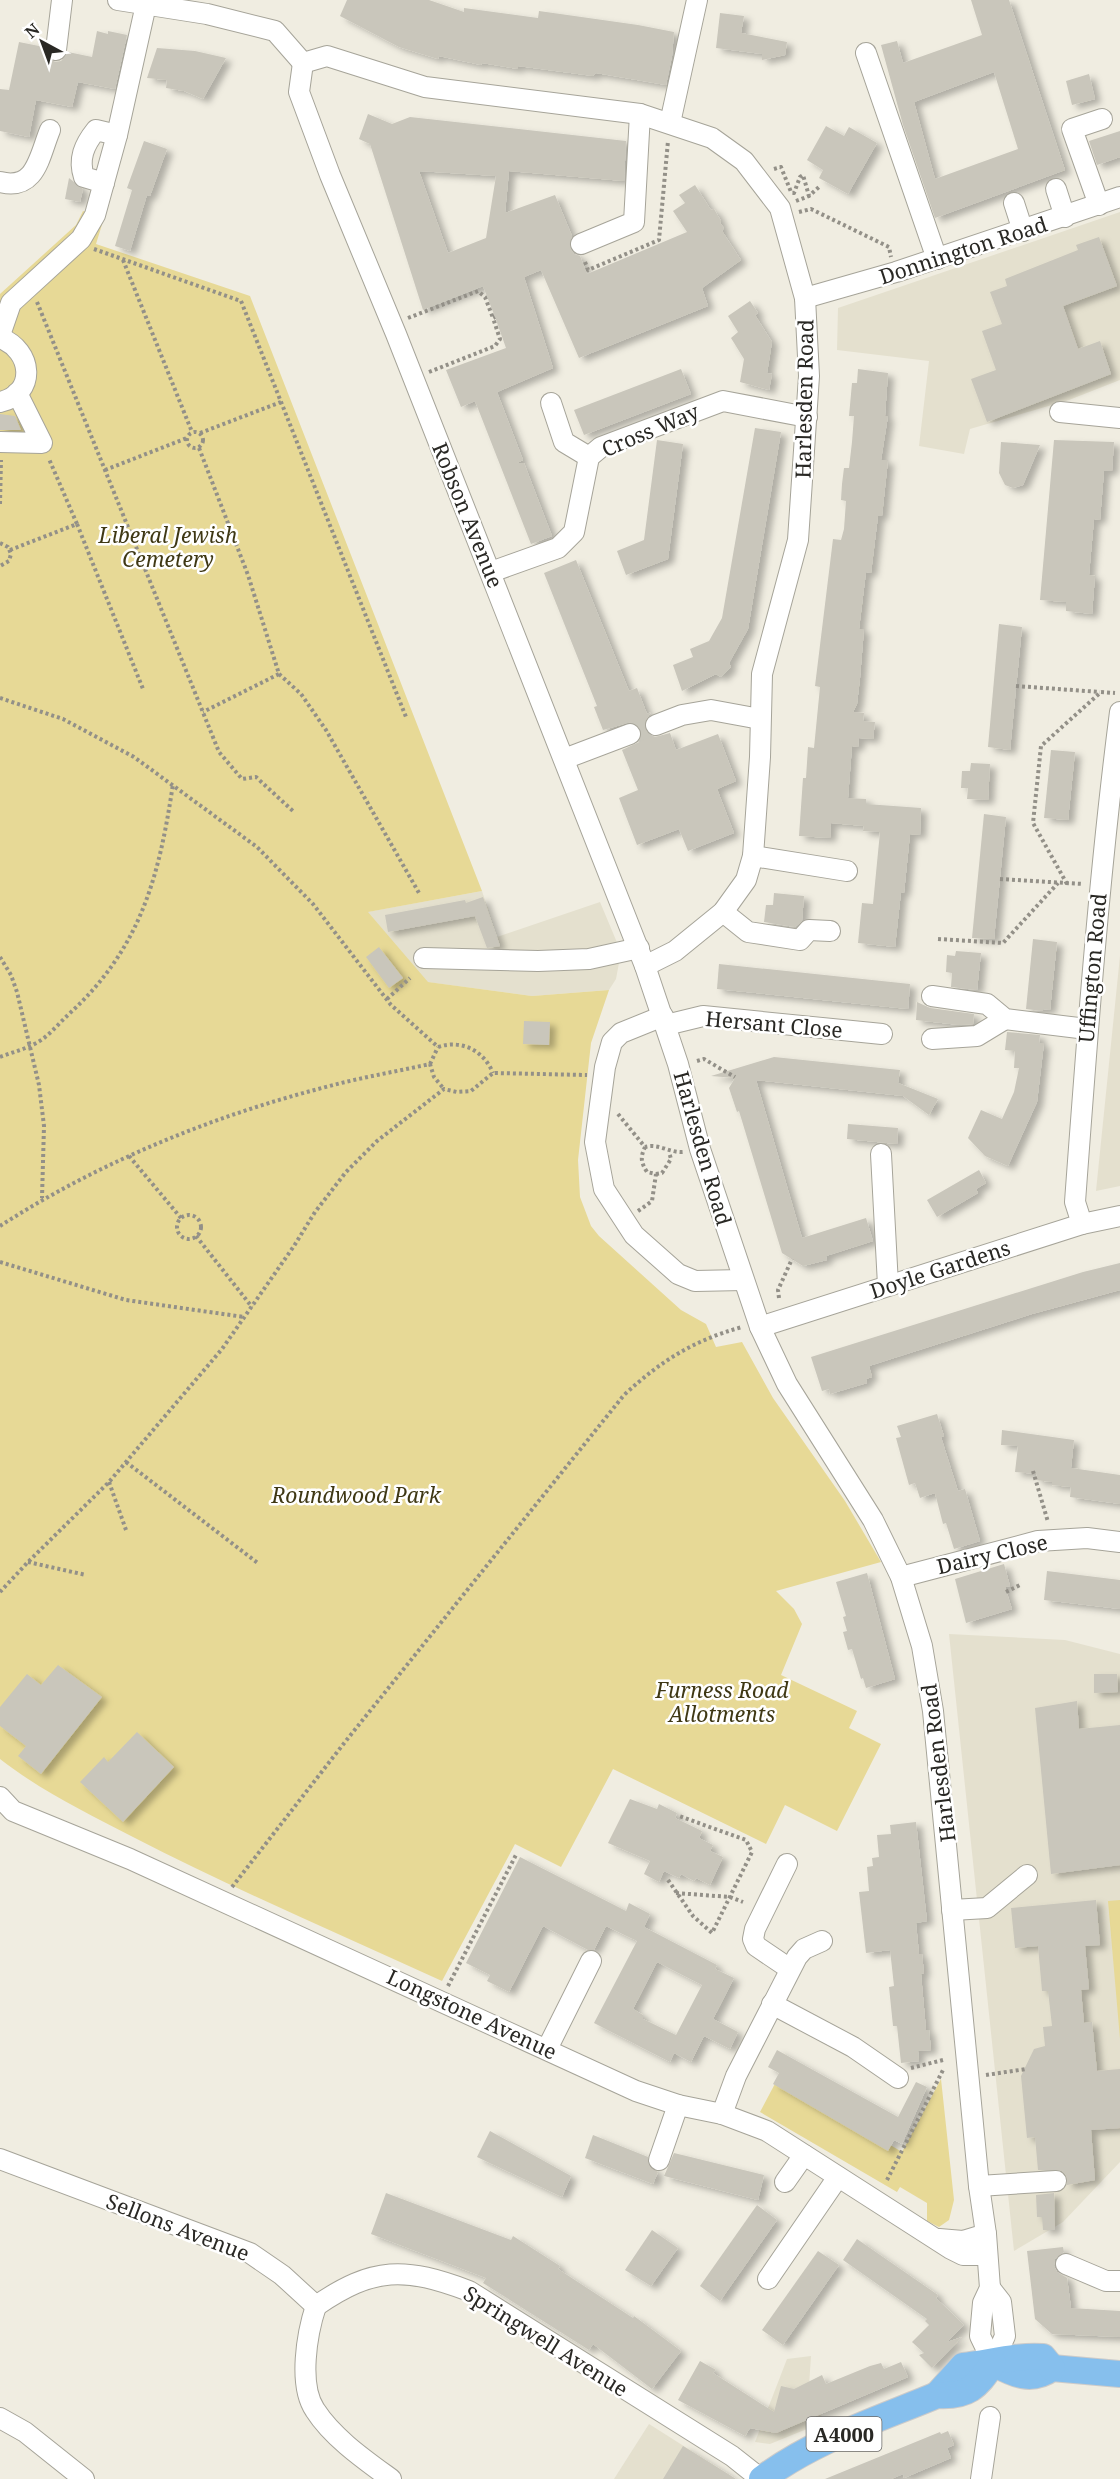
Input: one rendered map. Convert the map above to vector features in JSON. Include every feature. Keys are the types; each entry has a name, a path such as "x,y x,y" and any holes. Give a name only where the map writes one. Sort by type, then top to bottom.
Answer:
{"main road":[{"name":"A4000","path":"762,2479 785,2462 812,2447 937,2395 963,2366 993,2363 1020,2355 1043,2357 1052,2368 1120,2374"},
{"name":"A4000","path":"937,2395 952,2396 978,2386 993,2363"}],"street":[{"path":"56,50 62,0"},
{"path":"118,0 147,2 275,31 303,63"},
{"path":"670,123 697,0"},
{"path":"0,402 17,393 26,379 24,358 1,328 11,303 79,241 95,215 117,135 147,2"},
{"path":"866,53 937,259"},
{"name":"Harlesden Road","path":"303,63 327,56 425,87 640,114 670,123 712,138 744,161 783,216 805,298 809,376 798,540 762,674 753,856 746,880 723,912 675,951 642,957 665,1021 700,1149 760,1327 787,1384 873,1520 901,1577 922,1646 933,1711 990,2288 1001,2302 1005,2336 993,2363"},
{"name":"Robson Avenue","path":"303,63 299,92 642,957"},
{"path":"580,244 634,222 640,114"},
{"path":"1099,205 1072,129 1102,119"},
{"path":"0,182 11,185 31,176 50,130"},
{"path":"104,183 84,177 80,165 86,143 96,130 117,135"},
{"path":"1056,189 1065,217"},
{"name":"Donnington Road","path":"805,298 937,259 1120,197"},
{"path":"1014,203 1023,231"},
{"path":"1,442 42,443 17,393"},
{"name":"Cross Way","path":"491,572 558,548 574,532 589,456 601,447 723,401 807,417"},
{"path":"551,403 564,442 589,456"},
{"path":"1060,412 1120,418"},
{"path":"656,725 682,715 711,710 760,719"},
{"name":"Uffington Road","path":"1082,1224 1075,1202 1087,1029 1099,884 1120,712"},
{"path":"564,759 630,734"},
{"path":"753,856 847,872"},
{"path":"723,912 748,932 801,940 809,930 830,931"},
{"path":"423,957 538,961 642,957"},
{"path":"932,996 987,1004 1005,1019 1087,1029"},
{"name":"Hersant Close","path":"665,1021 703,1016 882,1034"},
{"path":"932,1039 977,1036 1005,1019"},
{"path":"665,1021 616,1037 609,1053 595,1142 604,1189 634,1235 678,1275 695,1281 743,1280"},
{"path":"880,1154 888,1285"},
{"name":"Doyle Gardens","path":"760,1327 1082,1224 1120,1216"},
{"name":"Dairy Close","path":"901,1577 1026,1543 1087,1538 1120,1542"},
{"name":"Longstone Avenue","path":"4,1810 130,1859 636,2091 678,2105 722,2114 767,2132 963,2255 987,2254"},
{"path":"788,1864 755,1929 753,1939 756,1946 790,1969"},
{"path":"952,1910 987,1908 1027,1875"},
{"path":"722,2114 736,2076 790,1969 804,1949 822,1941"},
{"path":"547,2049 591,1961"},
{"path":"772,2004 853,2047 894,2076"},
{"path":"659,2160 672,2130 678,2105"},
{"path":"785,2182 804,2155"},
{"name":"Sellons Avenue","path":"0,2159 250,2253 282,2275 316,2306"},
{"path":"768,2279 838,2177"},
{"path":"979,2186 1056,2181"},
{"path":"938,2239 963,2241 986,2234"},
{"path":"1066,2264 1106,2281 1120,2280"},
{"name":"Springwell Avenue","path":"316,2306 341,2288 359,2281 398,2272 439,2280 470,2291 732,2456 762,2479"},
{"path":"316,2306 307,2332 305,2361 306,2379 313,2408 327,2426 391,2479"},
{"path":"981,2479 990,2416"},
{"path":"0,2418 25,2432 84,2479"}],"path":[{"path":"768,171 781,167 791,192 794,193 803,175 809,196"},
{"path":"801,199 809,196 819,187"},
{"path":"792,214 811,209 889,247 892,258"},
{"path":"79,241 241,301 406,717"},
{"path":"123,259 192,432"},
{"path":"30,285 219,752 242,779 256,777 294,812"},
{"path":"407,319 478,291 485,297 494,318 500,335 495,346 429,372"},
{"path":"192,432 200,433 281,402"},
{"path":"105,470 187,438 192,432"},
{"path":"199,448 204,440 200,433"},
{"path":"187,438 190,446 199,448"},
{"path":"0,504 1,442"},
{"path":"42,443 143,689"},
{"path":"199,448 248,575 279,674 301,694 326,730 419,893"},
{"path":"10,550 77,524"},
{"path":"0,543 10,550"},
{"path":"0,566 9,561 10,550"},
{"path":"203,712 279,674"},
{"path":"1016,686 1120,694"},
{"path":"1067,884 1033,823 1041,746 1101,692"},
{"path":"0,698 63,719 134,757 257,847 313,904 397,1011 438,1047"},
{"path":"0,1058 41,1040 87,998 136,929 155,877 166,831 173,784"},
{"path":"1000,879 1058,884 1099,884"},
{"path":"938,939 1003,943 1058,884"},
{"path":"0,957 11,975 17,992 39,1085 44,1126 42,1198"},
{"path":"387,999 410,978"},
{"path":"493,1073 488,1062 479,1052 464,1046 448,1044 438,1047 430,1064 434,1077 444,1089 457,1092 471,1091 493,1073 604,1077"},
{"path":"698,1061 704,1059 735,1077"},
{"path":"0,1226 42,1198 129,1156 224,1118 272,1102 370,1076 430,1064"},
{"path":"0,1592 109,1482 222,1349 315,1212 346,1172 377,1141 444,1089"},
{"path":"600,1106 618,1114 645,1148"},
{"path":"645,1148 658,1147 677,1153"},
{"path":"645,1148 640,1158 647,1172 656,1174 662,1173 671,1159 669,1152"},
{"path":"129,1156 181,1218"},
{"path":"624,1221 652,1201 656,1174"},
{"path":"192,1216 199,1221 200,1228 196,1236 187,1239 180,1235 177,1225 181,1218 192,1216"},
{"path":"196,1236 252,1307"},
{"path":"778,1298 778,1290 792,1260"},
{"path":"0,1262 126,1300 245,1317"},
{"path":"225,1903 233,1885 345,1742 624,1395 652,1370 686,1347 741,1327 760,1327"},
{"path":"126,1462 259,1564"},
{"path":"1033,1471 1053,1540"},
{"path":"109,1482 126,1530"},
{"path":"28,1562 86,1575"},
{"path":"1006,1592 1022,1584"},
{"path":"668,1880 693,1916 712,1933 752,1852 746,1840 679,1816"},
{"path":"441,2000 518,1853"},
{"path":"676,1893 730,1897 743,1902"},
{"path":"894,2076 943,2060"},
{"path":"887,2180 944,2068"},
{"path":"982,2076 1026,2069"}],"shaded area":[{"path":"1120,212 1120,380 1069,400 970,429 964,454 919,446 929,361 837,350 838,308"},
{"path":"482,891 497,937 600,902 621,952 616,979 609,990 532,996 427,982 367,912"},
{"path":"1120,956 1120,1186 1096,1191"},
{"path":"949,1634 1065,1640 1120,1654 1120,2162 1063,2222 1014,2251"},
{"path":"811,2356 809,2386 824,2422 770,2444 755,2442 787,2359"},
{"path":"649,2424 731,2476 728,2479 614,2479"}],"green space":[{"name":"Roundwood Park","path":"83,211 104,218 96,244 250,296 482,891 368,912 428,982 532,996 609,990 591,1043 578,1160 580,1197 591,1226 599,1236 681,1310 706,1324 716,1347 742,1342 773,1398 845,1501 881,1562 776,1591 794,1609 802,1624 781,1675 857,1711 849,1728 881,1744 837,1831 785,1805 766,1844 613,1769 561,1867 515,1844 442,1981 171,1856 65,1801 0,1759 0,294 76,225"},
{"path":"1120,1900 1120,2039 1108,1901"},
{"path":"778,2078 902,2152 941,2079 954,2200 949,2220 939,2227 927,2221 927,2203 900,2187 897,2192 760,2112"}],"building":[{"path":"347,0 429,0 464,12 464,8 538,18 539,11 674,32 666,85 596,73 593,76 518,66 518,69 482,63 481,65 439,56 438,59 399,47 340,16"},
{"path":"971,0 1009,0 1065,170 935,218 903,125 881,45 897,41 903,63 982,35","holes":["994,72 1018,149 935,179 914,102"]},
{"path":"720,13 744,16 741,33 787,42 785,55 762,60 762,54 716,48"},
{"path":"97,31 127,35 115,89 78,82 72,107 36,100 29,137 0,131 0,89 9,90 19,42 44,47 45,55 55,62 61,61 68,52 92,57"},
{"path":"157,48 195,51 226,58 203,99 184,91 166,88 167,80 147,78"},
{"path":"1089,74 1095,99 1072,105 1066,81"},
{"path":"368,114 392,124 410,117 626,141 624,181 509,171 505,213 555,195 572,236 570,248 574,254 580,256 587,274 687,232 673,211 685,203 679,195 695,185 711,210 714,209 724,228 722,231 741,260 702,288 708,306 579,358 541,270 524,277 553,368 497,392 523,460 517,463 524,463 552,536 531,544 475,401 461,407 446,370 506,348 483,286 423,310 370,144 359,139","holes":["419,171 496,176 486,238 448,253"]},
{"path":"826,126 844,136 849,127 877,143 848,194 819,178 823,170 807,160"},
{"path":"1120,131 1120,157 1097,165 1089,141"},
{"path":"144,141 167,149 150,196 147,195 130,251 115,246 132,190 127,188"},
{"path":"69,178 83,189 80,202 65,199"},
{"path":"1099,237 1117,286 1063,306 1078,349 1100,341 1111,374 987,422 971,379 996,370 982,331 1002,324 990,292 1007,286 1005,279 1078,250 1076,245"},
{"path":"750,301 758,313 755,315 772,342 767,373 772,374 769,390 740,382 744,359 731,338 738,332 728,316"},
{"path":"681,369 691,394 584,435 574,410"},
{"path":"858,369 888,373 885,416 888,416 881,460 888,460 882,516 878,516 871,573 866,572 859,629 864,629 860,678 857,704 853,712 864,713 863,721 875,722 873,739 859,738 858,747 852,746 848,798 866,799 866,804 921,808 920,835 910,834 904,893 901,892 895,947 858,943 862,903 873,904 880,832 863,831 864,826 831,823 830,838 799,836 803,778 806,778 808,747 814,748 820,687 815,686 833,539 841,540 844,529 846,501 841,500 842,484 844,468 849,468 854,416 849,416 852,383 857,383"},
{"path":"0,414 15,416 21,430 0,430"},
{"path":"755,428 781,432 748,629 729,663 731,667 721,677 716,674 682,691 673,665 693,657 690,649 709,641 722,618"},
{"path":"657,440 683,444 668,559 626,575 617,551 644,540"},
{"path":"1054,440 1114,442 1112,471 1104,471 1100,520 1094,519 1089,575 1095,576 1092,614 1066,611 1066,602 1040,600"},
{"path":"1001,442 1040,445 1023,485 1013,488 1005,485 999,473"},
{"path":"576,560 629,691 637,688 647,714 651,712 644,723 648,734 655,737 670,733 676,750 718,734 736,781 717,789 734,833 688,851 679,829 637,845 619,798 638,790 622,750 639,742 641,730 638,725 631,722 603,730 594,707 597,706 544,573"},
{"path":"999,624 1022,627 1010,750 988,747"},
{"path":"1051,750 1075,752 1068,820 1044,818"},
{"path":"971,763 990,764 988,800 967,799 968,788 961,788 962,771 970,771"},
{"path":"984,814 1006,817 994,939 972,938"},
{"path":"774,893 804,896 802,921 795,927 764,922 766,905 773,905"},
{"path":"483,897 500,946 487,948 475,916 388,932 385,915 465,900 466,903"},
{"path":"1033,939 1057,942 1050,1010 1026,1009"},
{"path":"379,947 403,978 389,988 366,957"},
{"path":"956,951 981,953 977,990 951,987 952,973 946,972 947,955 955,956"},
{"path":"719,964 910,984 908,1009 717,989"},
{"path":"917,1002 930,1008 974,1014 973,1024 959,1025 916,1020"},
{"path":"524,1021 550,1022 549,1045 523,1044"},
{"path":"1007,1032 1040,1035 1039,1043 1044,1043 1037,1102 1008,1166 985,1156 968,1138 981,1110 1002,1119 1014,1092 1019,1068 1014,1068 1015,1051 1005,1050"},
{"path":"774,1057 900,1070 898,1083 938,1099 929,1115 903,1096 756,1080 802,1238 866,1218 873,1241 826,1256 827,1260 803,1266 782,1253 739,1111 737,1112 729,1088 735,1078 711,1076"},
{"path":"848,1124 898,1128 897,1144 847,1139"},
{"path":"979,1170 986,1183 976,1189 978,1193 937,1217 927,1200"},
{"path":"1120,1263 1120,1290 1032,1314 869,1366 872,1377 866,1379 867,1383 830,1394 829,1389 822,1391 811,1357 1083,1272"},
{"path":"937,1414 944,1436 941,1437 958,1491 965,1489 980,1541 954,1549 946,1523 943,1524 935,1493 920,1498 915,1483 909,1485 896,1438 901,1437 897,1426"},
{"path":"1002,1430 1074,1440 1071,1468 1120,1475 1120,1504 1070,1497 1071,1487 1036,1480 1037,1474 1015,1472 1018,1446 1001,1445"},
{"path":"1004,1564 1010,1586 1005,1587 1012,1609 966,1623 955,1579"},
{"path":"1047,1571 1120,1580 1120,1609 1044,1600"},
{"path":"867,1573 895,1679 866,1688 852,1649 848,1650 843,1632 847,1631 843,1617 846,1616 836,1582"},
{"path":"58,1665 102,1697 41,1774 18,1756 26,1746 0,1726 0,1707 27,1674 41,1685"},
{"path":"1094,1674 1117,1674 1118,1692 1094,1693"},
{"path":"1077,1701 1079,1729 1120,1725 1120,1865 1051,1874 1035,1708"},
{"path":"137,1732 174,1767 123,1822 80,1782 104,1757 108,1762"},
{"path":"630,1799 657,1809 659,1804 677,1813 675,1818 702,1831 699,1838 713,1845 710,1851 723,1857 710,1885 696,1878 694,1881 681,1874 679,1878 664,1871 659,1882 644,1874 650,1861 608,1843"},
{"path":"916,1822 927,1921 916,1923 919,1954 922,1954 924,1973 921,1974 926,2030 929,2030 931,2050 918,2051 919,2061 901,2063 897,2026 893,2026 889,1987 894,1986 890,1950 866,1953 859,1892 869,1891 867,1867 873,1866 872,1858 879,1857 877,1835 891,1834 890,1825"},
{"path":"520,1857 626,1911 629,1903 650,1914 644,1927 717,1965 715,1969 734,1978 713,2019 738,2032 730,2049 704,2036 691,2062 674,2053 670,2062 594,2023 637,1941 606,1926 594,1950 588,1950 543,1926 509,1992 487,1981 490,1975 466,1963","holes":["657,1962 702,1985 676,2035 643,2019 643,2015 633,2009"]},
{"path":"1096,1900 1100,1945 1085,1946 1089,1989 1081,1990 1084,2023 1092,2022 1097,2071 1120,2069 1120,2128 1091,2130 1095,2180 1067,2185 1066,2175 1062,2171 1038,2170 1035,2137 1027,2138 1021,2076 1034,2049 1045,2046 1043,2027 1052,2026 1048,1991 1042,1991 1038,1946 1015,1948 1011,1908"},
{"path":"777,2050 898,2117 916,2082 927,2087 902,2144 894,2140 888,2151 773,2084 779,2073 768,2067"},
{"path":"490,2131 571,2176 562,2197 477,2157"},
{"path":"593,2135 648,2157 650,2167 658,2172 653,2184 585,2158"},
{"path":"674,2153 764,2175 758,2200 664,2176"},
{"path":"386,2193 511,2240 513,2236 560,2266 558,2269 633,2318 634,2316 681,2351 652,2389 593,2344 589,2350 483,2283 486,2278 371,2234"},
{"path":"1054,2193 1055,2230 1043,2230 1042,2217 1037,2217 1036,2195"},
{"path":"757,2205 777,2220 720,2301 700,2286"},
{"path":"652,2230 678,2248 651,2286 625,2270"},
{"path":"857,2239 938,2295 936,2298 964,2325 947,2342 962,2337 932,2368 919,2355 924,2353 912,2342 929,2325 925,2321 927,2319 843,2260"},
{"path":"1063,2247 1064,2252 1055,2259 1054,2266 1057,2272 1067,2278 1071,2308 1120,2311 1120,2337 1052,2334 1035,2319 1027,2251"},
{"path":"818,2251 839,2265 783,2345 762,2330"},
{"path":"700,2361 716,2370 713,2373 774,2412 781,2386 794,2389 822,2375 826,2384 870,2366 881,2363 884,2369 901,2362 908,2377 776,2433 750,2428 745,2436 678,2400"},
{"path":"948,2431 954,2445 947,2448 951,2458 904,2478 903,2474 891,2479 825,2479 940,2432 941,2434"},
{"path":"683,2446 736,2479 663,2479"}],"tunnel":[{"path":"630,734 656,725"}],"park label":[{"name":"Liberal Jewish Cemetery","path":"168,547"},
{"name":"Furness Road Allotments","path":"722,1702"}]}
